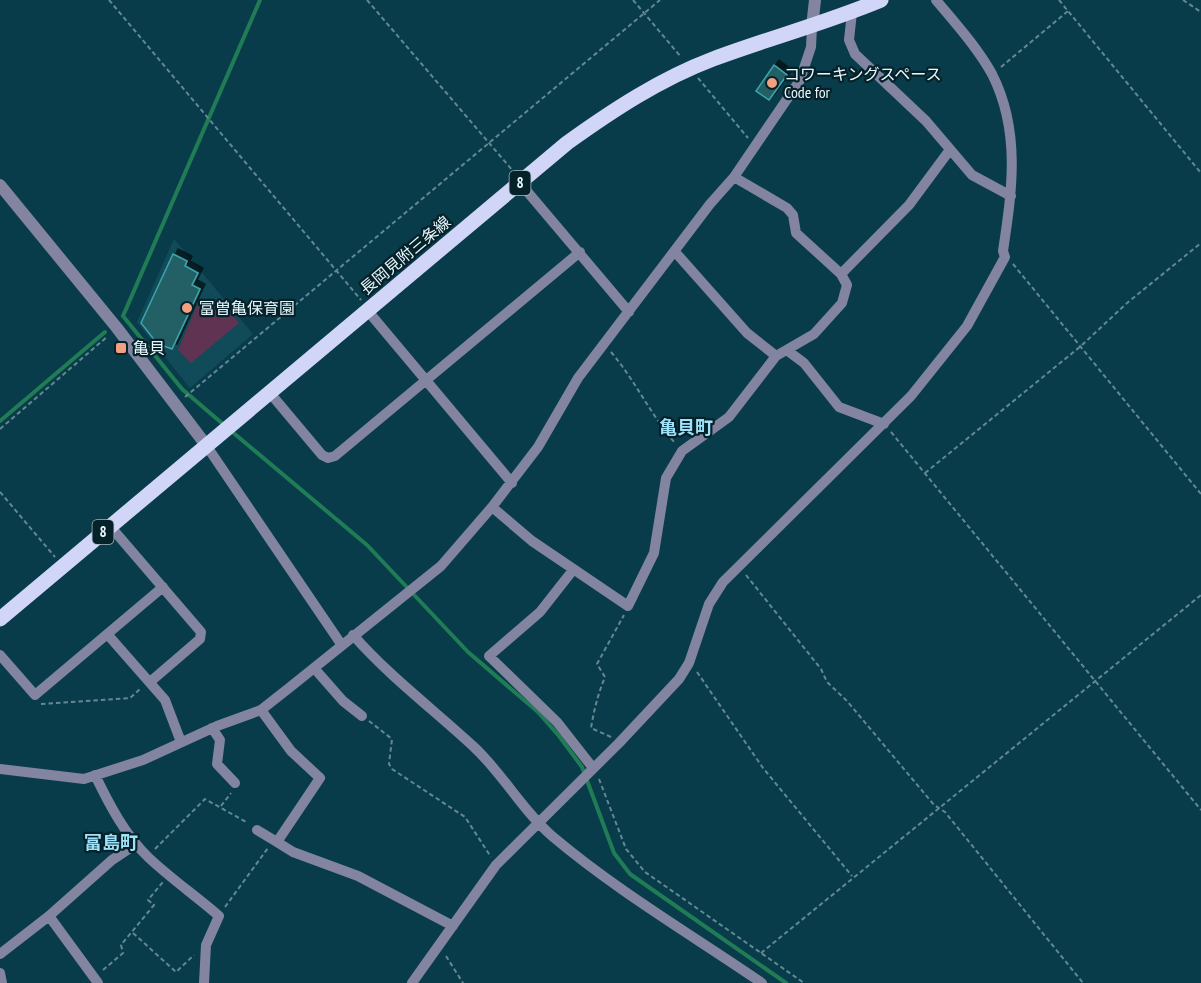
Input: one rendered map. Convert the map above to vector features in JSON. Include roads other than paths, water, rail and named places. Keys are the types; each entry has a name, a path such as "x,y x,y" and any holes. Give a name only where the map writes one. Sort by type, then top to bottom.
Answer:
{"main road":[{"name":"長岡見附三条線","path":"0,619 567,143 616,108 690,68 812,27 881,0"}],"street":[{"path":"0,769 84,779 143,760 212,728 261,710 441,566 512,483 538,447 578,378 710,204 734,177 800,80 811,47 814,0"},
{"path":"412,983 496,864 619,743 679,679 689,663 709,604 723,582 884,424 954,344 1005,257 1003,251 1011,196 1011,128 992,75 972,44 936,0"},
{"path":"852,12 850,46 926,121 949,151 972,175 1011,196"},
{"path":"841,274 909,204 949,151"},
{"path":"492,507 532,541 628,606 654,553 666,478 682,451 729,417 776,356 814,334 842,303 847,285 841,274 796,233 793,215 787,208 734,177"},
{"path":"522,181 629,312"},
{"path":"0,185 117,328 176,405 341,644"},
{"path":"270,393 322,455 328,458 335,456 580,252"},
{"path":"675,253 747,333 776,356"},
{"path":"367,310 512,483"},
{"path":"788,351 804,363 839,407 884,424"},
{"path":"110,526 201,632 200,639 150,682"},
{"path":"573,570 540,612 489,656 557,722 593,768"},
{"path":"0,655 34,695 108,635 162,587"},
{"path":"108,635 165,700 181,742"},
{"path":"353,635 394,679 474,747 538,822 586,863 762,983"},
{"path":"314,668 343,701 362,716"},
{"path":"261,710 291,751 320,778 275,842"},
{"path":"212,728 220,740 217,764 236,783"},
{"path":"95,775 136,844 147,857 219,916 206,945 204,983"},
{"path":"257,830 293,852 358,876 453,926"},
{"path":"2,948 50,916 112,860 136,844"},
{"path":"50,916 96,980"},
{"path":"0,973 2,983"}],"waterway":[{"path":"123,316 260,0"},
{"path":"123,316 182,389 224,425"},
{"path":"0,421 105,332"},
{"path":"230,430 367,545 468,652 538,712 582,767 614,853 630,874 786,983"}],"place":[{"name":"コワーキングスペース Code for","path":"772,83"},
{"name":"富曽亀保育園","path":"187,308"},
{"name":"亀貝","path":"121,348"}],"district":[{"name":"亀貝町","path":"686,428"},
{"name":"富島町","path":"111,843"}]}
